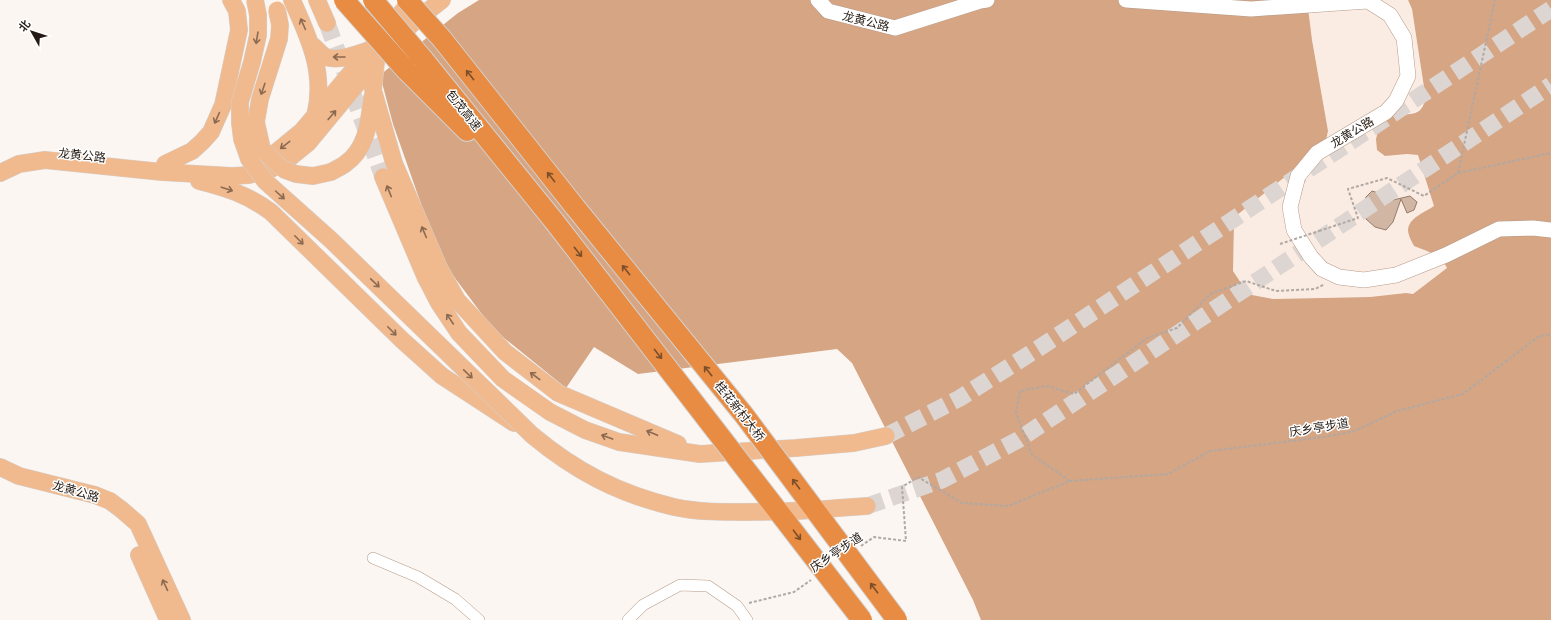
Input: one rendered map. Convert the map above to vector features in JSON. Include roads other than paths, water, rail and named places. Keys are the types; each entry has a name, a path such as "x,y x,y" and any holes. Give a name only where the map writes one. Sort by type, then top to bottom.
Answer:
{"highway":[{"path":"344,0 406,70 458,123 516,174"},
{"name":"包茂高速","path":"373,0 554,221 862,620"},
{"name":"桂花新村大桥","path":"407,0 442,39 575,207 744,415 897,620"}],"main road":[{"path":"164,168 192,151 202,142 211,132 223,105 239,30 237,11 231,0"},
{"path":"255,0 258,15 258,35 252,62 240,102 242,139 249,159 265,181 331,240 532,435"},
{"path":"292,0 312,45 318,67 316,113 308,144"},
{"path":"317,0 327,23"},
{"path":"164,168 232,176 249,175 266,171 281,165 308,144 412,0"},
{"name":"龙黄公路","path":"818,0 828,11 895,28 987,0"},
{"name":"龙黄公路","path":"1126,0 1251,9 1368,1 1390,16 1404,38 1408,76 1396,101 1386,112 1317,153 1298,176 1290,207 1294,230 1311,257 1322,268 1338,277 1364,280 1396,275 1446,255 1499,229 1533,228 1551,230"},
{"path":"164,168 245,164 274,154 288,144 372,56 438,3"},
{"path":"275,5 280,25 279,39 260,99 256,122 262,149 285,170 296,174 312,176 331,172 346,164 362,146 369,124 373,90 372,56"},
{"path":"312,45 326,57 341,58 352,56 372,56"},
{"path":"373,90 394,163 439,268 457,300 483,330 506,352 558,393 700,454"},
{"name":"龙黄公路","path":"0,162 28,153 49,152 164,168"},
{"name":"龙黄公路","path":"0,172 19,164 45,160 164,168"},
{"path":"164,168 229,189 257,202 271,212 402,340 442,376 532,435 559,456 602,482 628,493 674,507 710,512 794,512 867,506"},
{"path":"383,177 424,276 439,303 459,333 503,379 550,412 585,430 619,442 700,454 854,443 886,436"},
{"name":"龙黄公路","path":"0,467 19,476 95,495 110,501 122,510 138,524 182,620"},
{"name":"龙黄公路","path":"0,477 14,483 91,504 104,509 115,517 127,529 168,620"}],"street":[{"path":"373,558 418,577 437,588 455,599 479,620"},
{"path":"628,620 644,605 680,585 708,586 737,606 747,620"}],"tunnel":[{"path":"886,436 960,398 1039,348 1551,9"},
{"path":"327,23 383,177"},
{"path":"867,506 942,480 1018,440 1551,85"}]}
